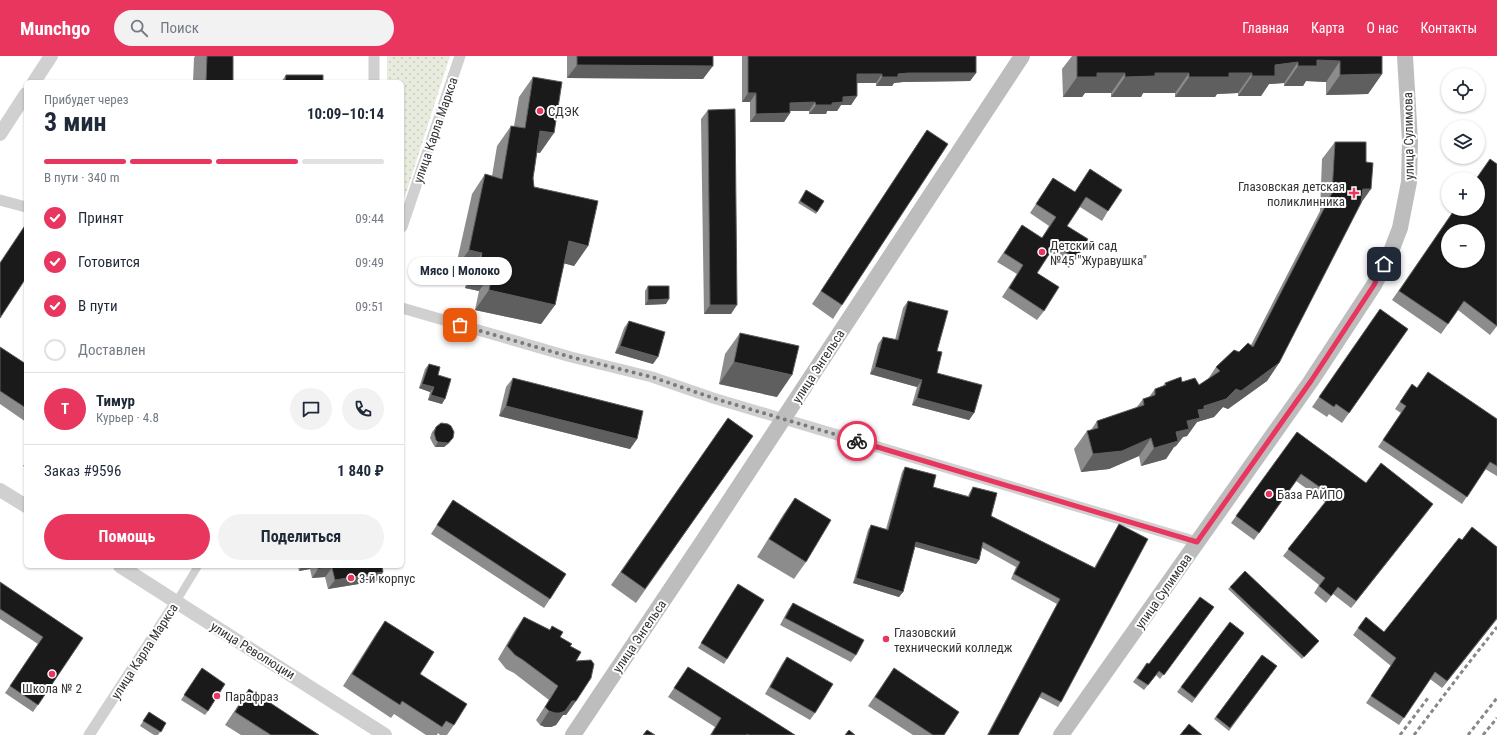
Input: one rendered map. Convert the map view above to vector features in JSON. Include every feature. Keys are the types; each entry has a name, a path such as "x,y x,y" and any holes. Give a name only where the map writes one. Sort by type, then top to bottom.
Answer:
{"main road":[{"name":"улица Энгельса","path":"573,735 784,419 1022,56"},
{"name":"улица Сулимова","path":"1061,735 1333,349 1374,285 1390,254 1400,228 1409,182 1409,107 1405,56"}],"street":[{"path":"35,80 51,56"},
{"path":"374,56 374,80"},
{"name":"улица Карла Маркса","path":"404,221 460,56"},
{"path":"0,134 24,97"},
{"path":"0,200 24,206"},
{"path":"404,309 571,357 652,377 713,398 1197,542"},
{"path":"0,490 24,505"},
{"name":"улица Революции","path":"123,568 385,735"},
{"name":"улица Карла Маркса","path":"90,735 197,568"}],"shaded area":[{"path":"387,56 450,56 404,200 404,80 387,80"}],"building":[{"path":"207,56 233,56 233,80 206,80"},
{"path":"577,56 713,56 713,66 577,65"},
{"path":"748,56 976,56 976,73 909,73 898,74 898,77 882,77 882,74 857,74 857,96 843,97 843,102 832,103 832,105 816,105 815,102 790,103 790,113 756,114 756,93 748,93"},
{"path":"1077,56 1382,56 1382,74 1340,75 1340,61 1317,60 1317,66 1298,66 1298,62 1275,65 1275,76 1252,76 1252,73 1229,73 1229,77 1189,77 1189,73 1155,73 1155,76 1125,77 1125,73 1097,73 1097,77 1077,77"},
{"path":"286,75 323,75 323,80 285,80"},
{"path":"533,77 562,82 554,133 540,131 533,178 534,187 598,201 588,246 569,241 555,305 489,290 493,271 479,268 482,253 469,250 485,174 502,179 511,126 525,128"},
{"path":"735,109 737,305 710,305 708,110"},
{"path":"927,130 948,144 842,305 821,291"},
{"path":"1335,142 1366,142 1366,162 1373,163 1371,189 1363,189 1361,203 1279,363 1241,391 1236,389 1226,399 1204,406 1204,409 1198,410 1200,418 1187,421 1189,429 1176,432 1178,441 1154,448 1151,438 1122,451 1093,454 1087,431 1098,428 1097,421 1144,405 1143,399 1155,395 1155,389 1166,385 1165,383 1181,377 1182,382 1195,378 1199,385 1220,371 1216,367 1234,350 1239,352 1248,343 1253,347 1332,193"},
{"path":"1490,159 1497,164 1497,326 1464,301 1448,324 1399,291 1441,230 1441,268 1485,268 1485,224 1445,224 1450,216 1485,216 1485,172 1481,172"},
{"name":"Детский сад №45 \"Журавушка\"","path":"1090,169 1122,190 1108,211 1086,197 1067,226 1088,239 1076,259 1055,245 1037,273 1059,287 1044,311 1009,288 1023,265 1004,253 1022,225 1042,238 1056,217 1036,204 1053,178 1075,192"},
{"path":"806,190 824,201 817,212 800,201"},
{"path":"24,227 24,281 0,318 0,263"},
{"path":"648,286 669,286 669,299 648,300"},
{"path":"908,301 948,311 937,351 942,352 937,373 982,385 974,413 917,398 922,380 875,367 883,337 898,340"},
{"path":"1380,309 1408,329 1349,413 1336,404 1334,407 1319,397"},
{"path":"629,321 665,332 658,357 620,346"},
{"path":"740,333 799,346 792,375 734,362"},
{"path":"0,347 24,363 24,407 0,391"},
{"path":"429,364 440,367 438,375 451,379 445,399 431,395 434,387 422,384"},
{"path":"1428,372 1497,419 1497,466 1490,462 1467,497 1383,440 1406,406 1400,402 1412,384 1417,388"},
{"path":"513,378 643,411 637,439 506,406"},
{"path":"728,418 753,436 645,589 621,572"},
{"path":"441,423 451,426 454,432 453,438 448,443 438,442 436,440 434,433 436,427"},
{"path":"1297,432 1366,483 1381,463 1433,504 1356,601 1338,587 1331,596 1319,586 1325,578 1288,549 1331,495 1301,474 1259,533 1236,516"},
{"path":"905,467 936,475 933,487 969,497 973,487 997,493 991,516 1095,568 1119,524 1148,539 1061,702 1042,692 1018,735 988,735 1060,599 1014,574 1020,562 983,542 979,560 916,542 903,592 856,578 871,525 888,530"},
{"path":"795,498 831,520 806,562 769,539"},
{"path":"453,500 566,574 550,599 437,525"},
{"path":"1472,527 1497,547 1497,618 1447,681 1435,672 1404,718 1371,696 1396,658 1358,628 1366,617 1384,632 1459,538 1462,540"},
{"path":"332,568 382,568 383,572 335,580"},
{"path":"1245,571 1319,641 1304,657 1230,587"},
{"path":"0,582 83,638 38,705 10,686 43,637 0,609"},
{"path":"738,584 764,600 727,659 701,643"},
{"path":"1200,597 1214,607 1164,675 1159,671 1148,685 1137,678 1147,663 1149,664"},
{"path":"793,603 864,640 856,655 785,618"},
{"path":"524,617 550,630 552,626 563,632 560,637 572,644 570,646 581,652 576,661 591,660 594,664 591,678 576,701 572,701 565,711 555,713 549,711 545,707 558,686 515,655 507,646"},
{"path":"385,621 434,652 420,674 467,704 454,725 446,721 442,727 402,701 400,705 352,674"},
{"path":"1230,622 1244,633 1195,698 1181,687"},
{"path":"1262,655 1277,666 1230,728 1216,717"},
{"path":"787,657 833,684 815,713 770,687"},
{"path":"688,667 795,735 711,735 721,718 674,688"},
{"path":"202,668 225,684 208,711 184,695"},
{"path":"894,668 959,712 944,735 933,735 875,697"},
{"path":"249,689 319,735 271,735 235,712"},
{"path":"149,712 166,723 161,732 143,721"},
{"path":"1189,724 1202,735 1180,735"},
{"path":"647,730 655,735 643,735"},
{"path":"849,730 855,735 845,735"}],"railway":[{"path":"1414,735 1497,627"},
{"path":"1400,735 1428,698"},
{"path":"1468,735 1497,698"},
{"path":"1483,735 1497,718"}],"way so far":[{"path":"460,325 571,357 652,377 713,398 857,441"}],"place":[{"name":"СДЭК","path":"540,111"},
{"name":"Глазовская детская поликлинника","path":"1354,193"},
{"name":"Детский сад №45 \"Журавушка\"","path":"1042,252"},
{"name":"Мясо | Молоко","path":"460,325"},
{"name":"База РАЙПО","path":"1269,494"},
{"name":"3-й корпус","path":"351,578"},
{"name":"Глазовский технический колледж","path":"886,639"},
{"name":"Школа № 2","path":"52,674"},
{"name":"Парафраз","path":"217,696"}],"route":[{"path":"857,441 1197,542 1311,381 1374,285 1384,264"}]}
